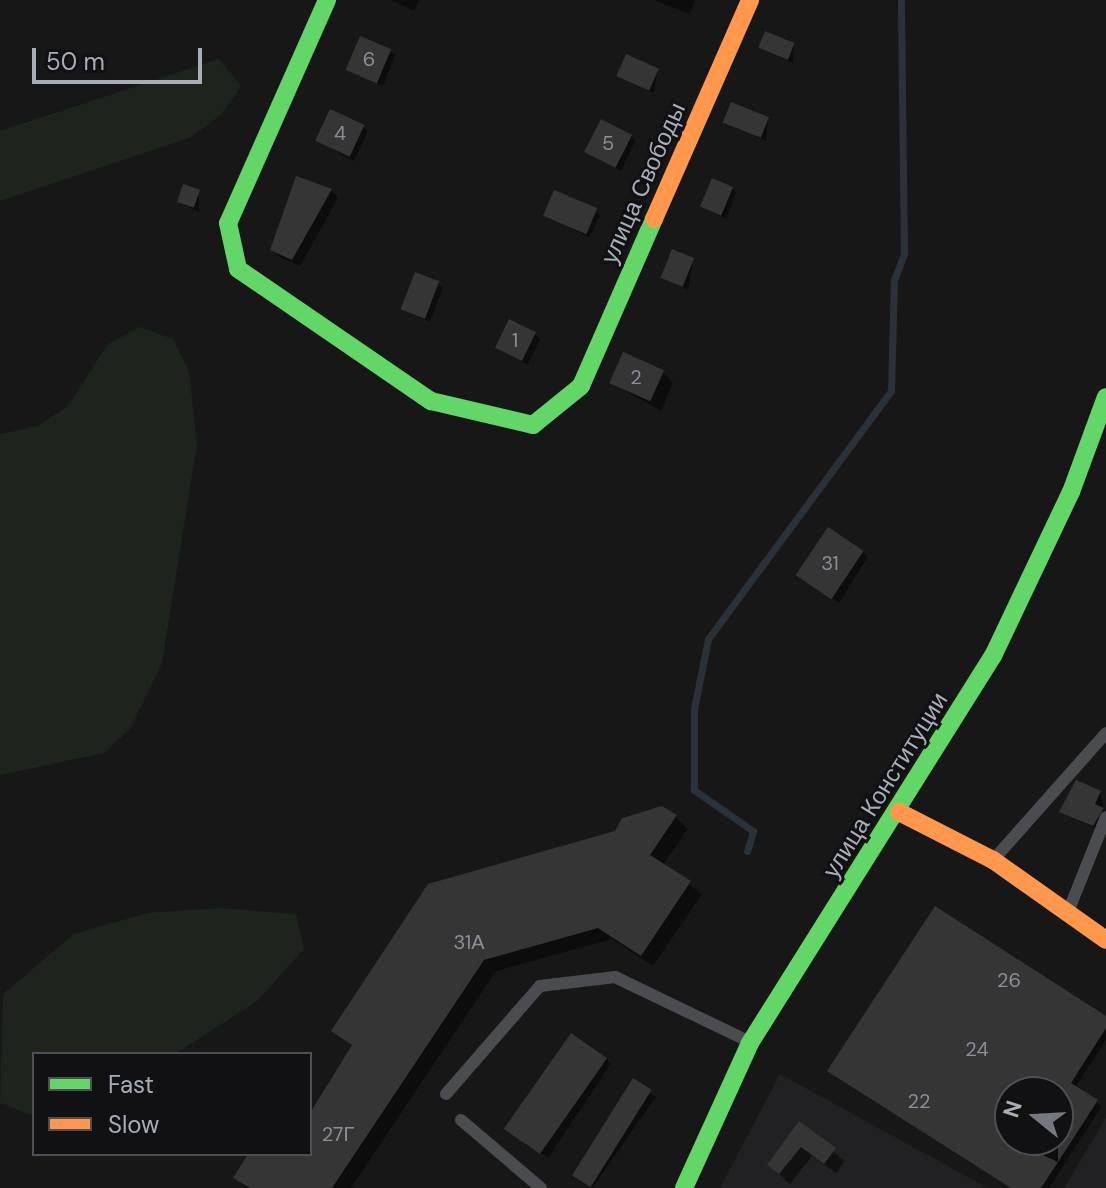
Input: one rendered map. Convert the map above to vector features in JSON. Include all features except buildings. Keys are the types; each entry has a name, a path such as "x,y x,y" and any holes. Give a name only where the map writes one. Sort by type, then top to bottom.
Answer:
{"street":[{"name":"улица Свободы","path":"327,0 228,223 238,269 431,401 533,425 581,386 750,0"},
{"name":"улица Конституции","path":"684,1188 750,1043 899,812 993,656 1071,492 1106,397"},
{"path":"899,812 993,860 1106,940"}],"lane":[{"path":"993,860 1106,733"},
{"path":"1068,912 1106,817"},
{"path":"446,1094 540,986 615,977 750,1043"},
{"path":"461,1120 541,1188"}],"shaded area":[{"path":"219,59 241,86 221,115 189,138 0,201 0,131"},
{"path":"140,327 173,339 189,371 197,444 162,663 130,729 104,753 0,775 0,434 38,426 68,406 107,345"},
{"path":"221,908 296,914 304,949 257,1001 178,1052 32,1052 32,1115 0,1103 3,994 74,934 147,913"},
{"path":"780,1074 988,1188 720,1188"},
{"path":"1106,1118 1106,1188 1064,1188"}],"waterway":[{"path":"747,851 753,831 694,790 694,709 708,639 891,391 894,280 904,254 901,0"}],"traffic: fast":[{"path":"327,0 228,223 238,269 431,401 533,425 581,386 654,219"},
{"path":"684,1188 750,1043 993,656 1071,492 1106,397"}],"traffic: slow":[{"path":"654,219 750,0"},
{"path":"899,812 993,860 1106,940"}]}
